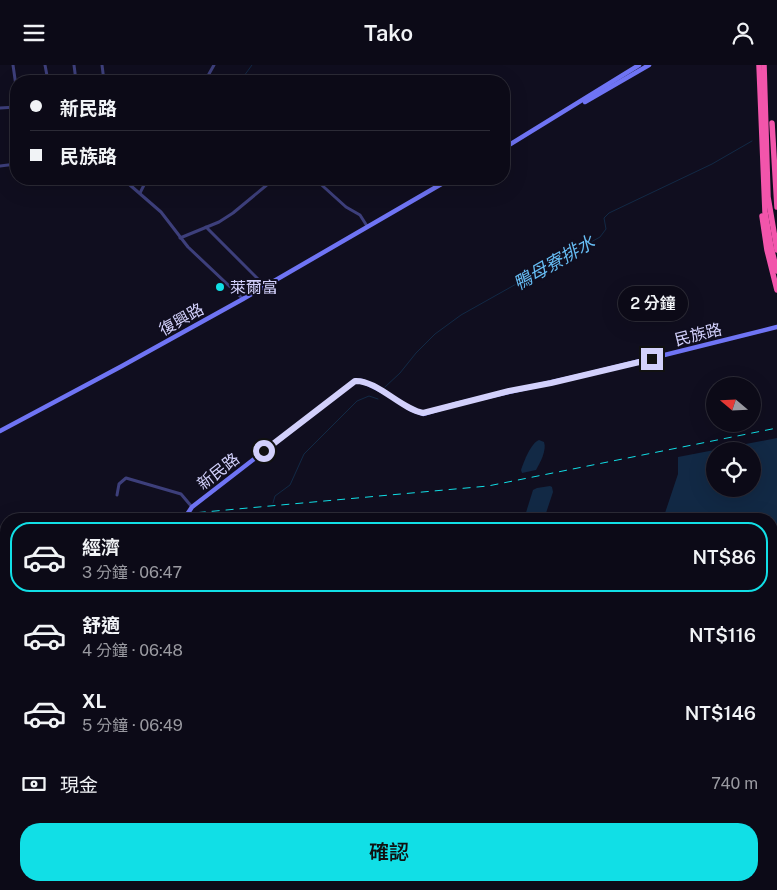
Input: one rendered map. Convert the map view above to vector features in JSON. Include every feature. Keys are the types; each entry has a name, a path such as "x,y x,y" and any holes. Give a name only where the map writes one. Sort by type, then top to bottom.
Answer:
{"highway":[{"path":"759,65 765,212 777,271"},
{"path":"764,65 768,197 777,250"},
{"path":"772,123 777,207"},
{"path":"759,168 766,250 777,290"}],"street":[{"path":"510,144 639,65"},
{"path":"564,112 650,65"},
{"path":"130,185 169,220 188,247 243,299"},
{"path":"140,193 144,185"},
{"path":"180,238 219,222 267,185"},
{"path":"322,185 346,207 360,215 367,226"},
{"name":"復興路","path":"0,431 243,299 439,185"},
{"path":"206,227 265,286"},
{"name":"民族路","path":"624,365 777,327"},
{"name":"新民路","path":"188,513 192,507 355,381 362,381 386,393 410,409 423,413 624,365"},
{"path":"117,495 119,484 126,477 181,494 192,507"}],"water":[{"path":"777,438 777,513 665,513 678,474 678,457 706,452 706,497 761,497 761,442 756,442"},
{"path":"539,440 544,442 545,445 544,453 536,470 522,473 521,470 528,453"},
{"path":"552,487 553,492 546,513 526,513 533,490"}],"waterway":[{"path":"245,75 252,65"},
{"name":"鴨母寮排水","path":"385,387 435,334 461,315 600,237 606,229 604,218 609,213 712,164 752,141"},
{"name":"鴨母寮排水","path":"273,503 275,496 290,485 304,454 357,401 369,396 378,399"}],"railway":[{"path":"193,513 488,486 777,428"}],"place":[{"name":"萊爾富","path":"220,287"}],"route":[{"path":"264,451 355,381 362,381 386,393 410,409 423,413 509,391 652,359"}]}
